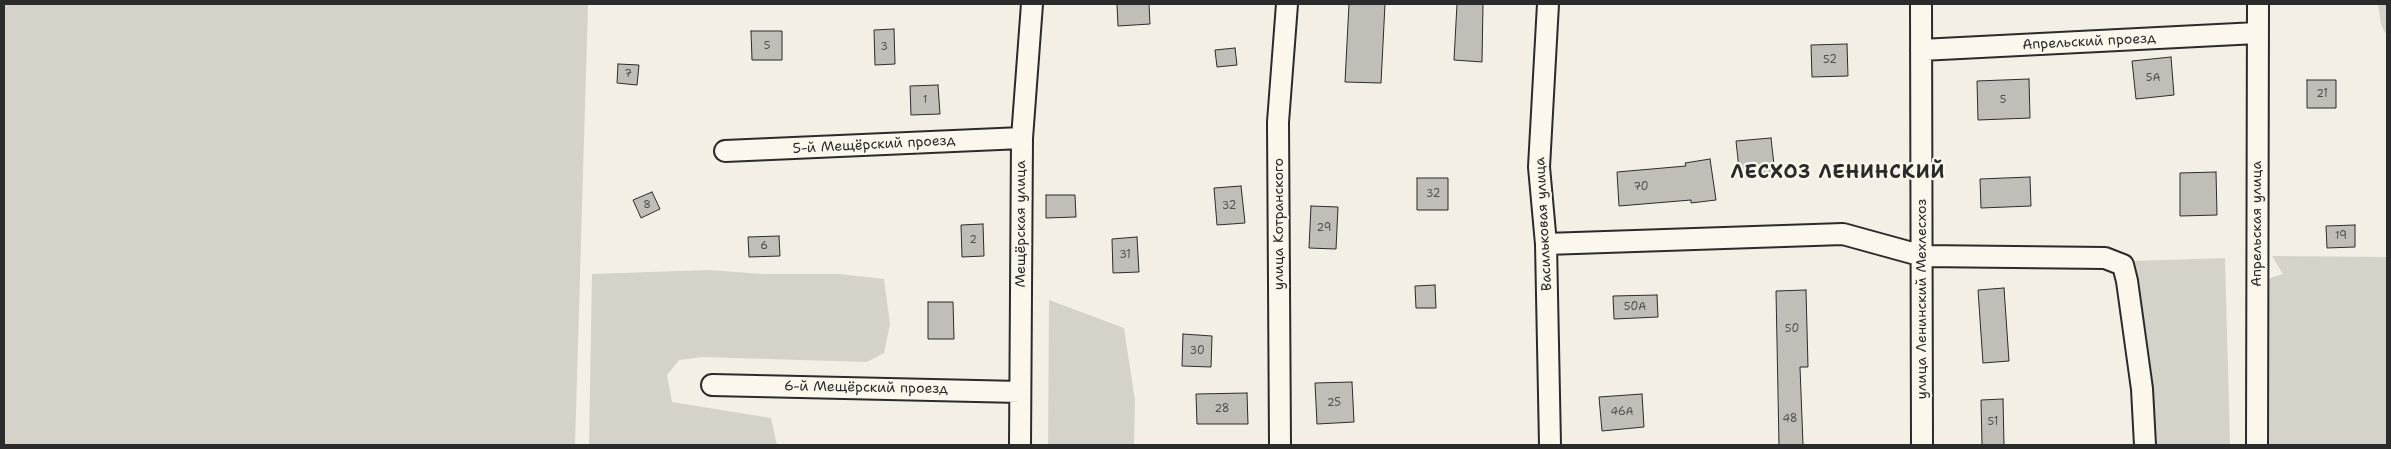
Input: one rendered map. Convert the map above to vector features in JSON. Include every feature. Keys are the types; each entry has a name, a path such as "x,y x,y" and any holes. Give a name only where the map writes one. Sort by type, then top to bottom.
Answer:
{"street":[{"name":"Мещёрская улица","path":"1020,445 1022,138 1032,4"},
{"name":"улица Котранского","path":"1280,445 1278,122 1287,4"},
{"name":"Васильковая улица","path":"1548,4 1539,167 1546,244 1550,445"},
{"name":"улица Ленинский Мехлесхоз","path":"1921,4 1922,445"},
{"name":"Апрельская улица","path":"2257,445 2258,4"},
{"name":"Апрельский проезд","path":"1921,50 2257,33"},
{"name":"5-й Мещёрский проезд","path":"726,151 1022,138"},
{"path":"1546,244 1843,234 1923,256 2105,258 2122,265 2127,281 2142,389 2145,445"},
{"name":"6-й Мещёрский проезд","path":"712,385 1020,392"}],"shaded area":[{"path":"4,4 588,4 575,445 4,445"},
{"path":"2378,4 2387,4 2387,36 2381,25"},
{"path":"2272,256 2387,257 2387,445 2264,445 2264,280 2283,274"},
{"path":"2225,258 2230,445 2156,445 2133,261"},
{"path":"709,270 763,274 839,274 884,279 890,324 884,353 867,362 703,357 679,360 667,375 672,402 771,418 777,445 589,445 592,274"},
{"path":"1049,300 1124,328 1135,401 1134,445 1048,445"}],"building":[{"path":"1117,4 1149,4 1150,24 1118,26"},
{"path":"1349,4 1385,4 1381,83 1345,82"},
{"path":"1457,4 1483,4 1482,62 1454,60"},
{"path":"894,29 895,64 875,65 874,30"},
{"path":"751,31 782,31 782,60 752,60"},
{"path":"1847,44 1848,76 1812,77 1811,45"},
{"path":"1235,48 1237,65 1217,67 1215,50"},
{"path":"2171,57 2174,95 2136,99 2132,61"},
{"path":"618,64 639,65 637,85 617,83"},
{"path":"2029,79 2030,118 1978,120 1977,81"},
{"path":"2307,80 2336,80 2336,108 2307,108"},
{"path":"938,85 940,114 911,115 910,86"},
{"path":"1771,138 1775,174 1740,178 1736,141"},
{"path":"1710,159 1716,200 1691,203 1691,200 1619,206 1617,172 1686,166 1685,163"},
{"path":"2216,172 2217,215 2180,216 2180,173"},
{"path":"2030,177 2031,206 1981,208 1980,179"},
{"path":"1417,178 1448,178 1448,210 1417,210"},
{"path":"1241,186 1245,223 1217,225 1214,188"},
{"path":"652,192 660,209 641,218 633,200"},
{"path":"1046,195 1075,195 1076,217 1046,218"},
{"path":"1311,206 1338,207 1336,249 1309,248"},
{"path":"983,224 984,256 962,257 961,225"},
{"path":"2355,225 2355,247 2327,248 2326,226"},
{"path":"779,236 780,256 749,257 748,237"},
{"path":"1137,237 1139,272 1113,273 1112,239"},
{"path":"1435,285 1436,308 1416,308 1415,286"},
{"path":"2004,288 2009,361 1983,363 1978,290"},
{"path":"1806,290 1808,367 1800,367 1803,445 1779,445 1776,291"},
{"path":"1657,295 1658,317 1614,319 1613,296"},
{"path":"928,302 953,302 954,339 928,339"},
{"path":"1183,334 1212,336 1211,367 1182,366"},
{"path":"1352,382 1354,422 1317,424 1315,383"},
{"path":"1247,393 1248,424 1197,424 1196,394"},
{"path":"1642,394 1644,427 1602,431 1599,397"},
{"path":"2003,399 2004,445 1982,445 1981,400"}],"district":[{"name":"ЛЕСХОЗ ЛЕНИНСКИЙ","path":"1838,173"}]}
